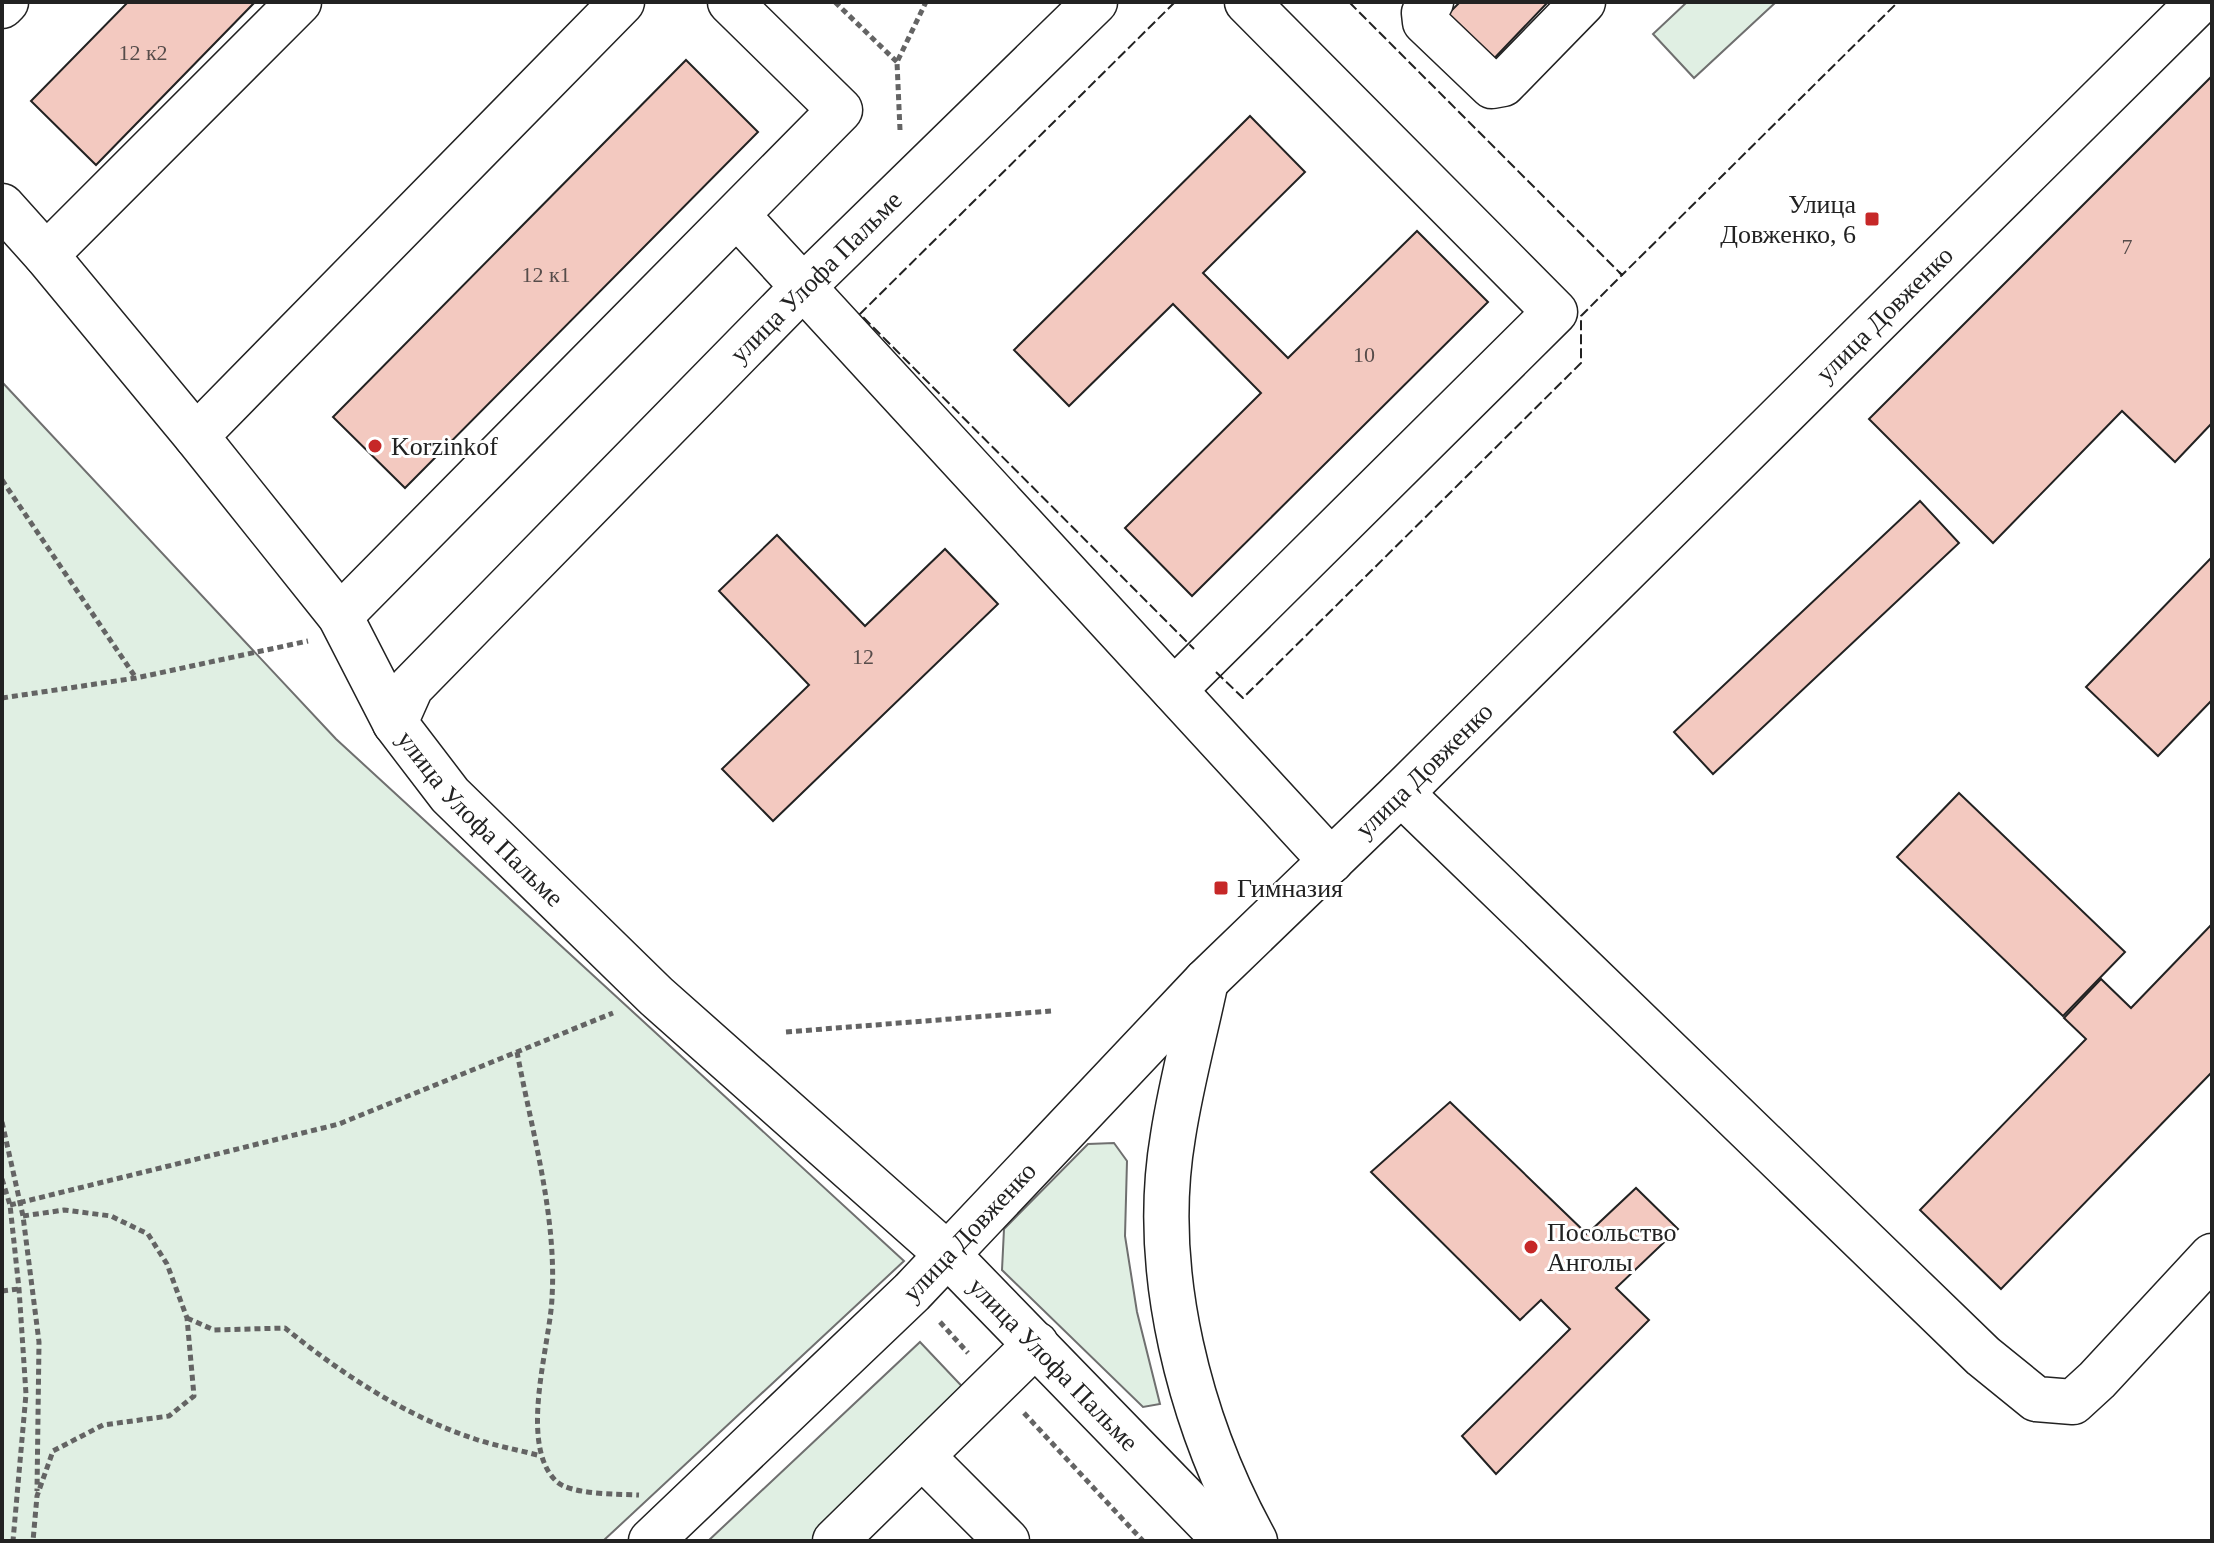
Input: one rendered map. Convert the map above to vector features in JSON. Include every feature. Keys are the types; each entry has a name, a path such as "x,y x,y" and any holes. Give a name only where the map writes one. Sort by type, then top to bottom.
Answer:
{"street":[{"path":"2,6 6,2"},
{"path":"46,255 299,2"},
{"path":"196,436 622,2"},
{"path":"345,626 840,110 730,2"},
{"name":"улица Улофа Пальме","path":"1095,2 803,287 411,687 395,723 450,795 656,996 948,1255 1226,1541"},
{"path":"1174,690 1555,312 1247,2"},
{"path":"1431,2 1424,13 1425,22 1492,86 1503,84 1583,2"},
{"name":"улица Довженко","path":"651,1541 948,1255 1206,981 1401,793 2199,2"},
{"path":"2,206 196,436 345,626 395,723"},
{"path":"737,215 1331,861"},
{"path":"1401,793 1983,1356 2036,1399 2073,1402 2212,1256"},
{"path":"1206,981 1172,1138 1166,1223 1176,1320 1201,1422 1234,1504 1255,1541"},
{"path":"835,1541 1036,1344"},
{"path":"922,1456 1007,1541"}],"path":[{"path":"835,2 897,62"},
{"path":"903,190 897,62 926,2"},
{"path":"2,480 136,678"},
{"path":"2,698 136,678 296,642 345,626"},
{"path":"10,1205 339,1124 656,996"},
{"path":"786,1032 1051,1011"},
{"path":"517,1052 549,1218 552,1297 537,1415 541,1456 557,1482 578,1490 642,1495"},
{"path":"2,1122 23,1216 39,1342 37,1496 33,1541"},
{"path":"2,1179 10,1205 26,1394 13,1541"},
{"path":"23,1216 64,1210 111,1216 148,1234 167,1264 187,1318 194,1396 169,1416 103,1425 53,1451 37,1496"},
{"path":"2,1291 19,1289"},
{"path":"187,1318 214,1330 285,1328 330,1365 411,1413 475,1439 541,1456"},
{"path":"937,1320 975,1360"},
{"path":"1019,1407 1143,1541"}],"green space":[{"path":"1687,2 1776,2 1694,78 1653,34"},
{"path":"2,382 336,739 904,1261 603,1541 2,1541"},
{"path":"1114,1143 1127,1161 1125,1236 1137,1312 1160,1404 1143,1407 1002,1270 1004,1229 1088,1144"},
{"path":"920,1342 973,1398 821,1541 708,1541"}],"building":[{"path":"128,2 255,2 96,165 31,101"},
{"path":"1460,2 1548,2 1486,67 1440,22"},
{"path":"686,60 758,132 405,488 333,417"},
{"path":"2210,78 2212,423 2175,462 2122,411 1993,543 1869,419"},
{"path":"1250,116 1305,172 1203,273 1288,358 1417,231 1488,302 1192,596 1125,528 1261,393 1173,304 1069,406 1014,350"},
{"path":"1920,501 1959,543 1713,774 1674,732"},
{"path":"777,535 865,626 945,549 998,604 773,821 722,769 809,685 719,591"},
{"path":"2212,557 2212,700 2158,756 2086,687"},
{"path":"1959,793 2125,952 2063,1016 1897,857"},
{"path":"2212,924 2212,1072 2001,1289 1920,1210 2086,1039 2064,1018 2101,979 2131,1008"},
{"path":"1450,1102 1587,1234 1636,1188 1678,1229 1616,1288 1649,1320 1496,1474 1462,1436 1570,1329 1541,1300 1520,1320 1371,1172"}],"fence":[{"path":"1175,2 860,314 1194,649"},
{"path":"1216,672 1243,698 1581,363 1581,316 1622,275 1349,2"},
{"path":"1619,272 1622,275 1898,2"}],"place":[{"name":"Улица Довженко, 6","path":"1872,219"},
{"name":"Korzinkof","path":"375,446"},
{"name":"Гимназия","path":"1221,888"},
{"name":"Посольство Анголы","path":"1531,1247"}]}
